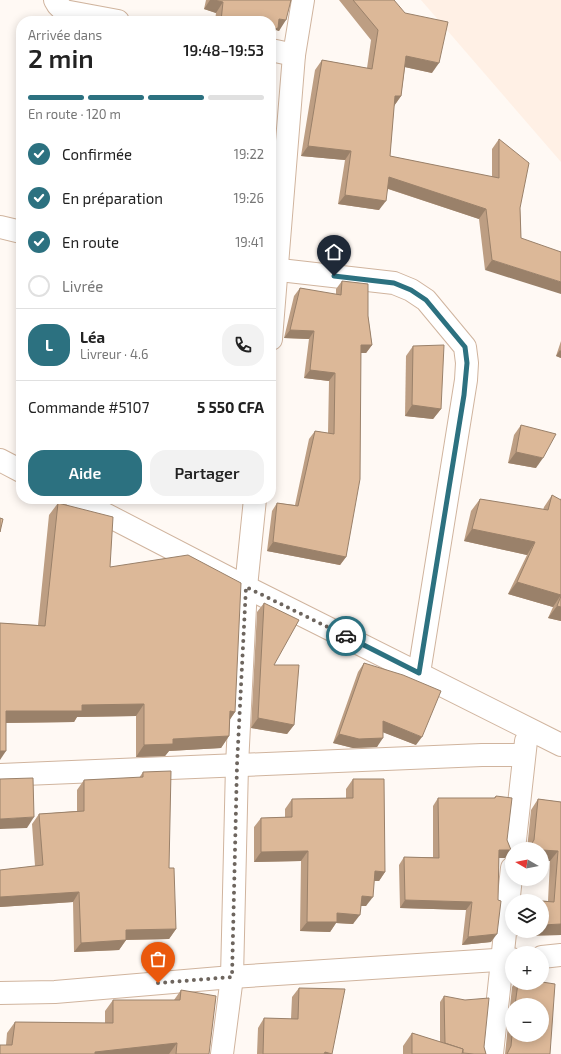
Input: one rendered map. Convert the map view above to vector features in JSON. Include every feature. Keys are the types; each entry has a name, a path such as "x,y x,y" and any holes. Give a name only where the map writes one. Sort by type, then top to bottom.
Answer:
{"street":[{"path":"56,0 58,5 64,11 91,16"},
{"path":"276,248 294,55 303,0"},
{"path":"276,51 294,55"},
{"path":"0,227 16,231"},
{"path":"276,269 394,283 411,290 426,300 465,347 467,363 466,380 419,673"},
{"path":"0,460 16,468"},
{"path":"86,504 246,587 561,745"},
{"path":"222,1054 232,977 237,765 246,587 254,504"},
{"path":"515,842 527,728"},
{"path":"0,775 482,755 524,755"},
{"path":"508,946 511,886"},
{"path":"549,956 561,955"},
{"path":"0,993 55,992 232,977 505,959"},
{"path":"492,1054 505,972"}],"shaded area":[{"path":"421,0 561,0 561,162"}],"building":[{"path":"214,0 291,0 286,20 279,19 278,28 276,29 276,16 222,16 223,2"},
{"path":"353,0 394,0 405,13 448,22 439,63 406,56 401,96 395,96 390,156 499,178 499,139 529,163 520,208 521,238 561,252 561,282 492,260 486,209 389,177 386,201 345,195 351,151 308,146 322,60 372,69 378,30"},
{"path":"342,281 368,284 368,316 372,345 361,345 360,479 346,557 273,542 277,503 298,506 315,431 334,434 335,373 310,370 314,331 290,330 300,288 341,295"},
{"path":"444,345 441,409 412,405 413,346"},
{"path":"521,425 556,434 543,458 516,452"},
{"path":"552,495 561,500 561,595 517,582 535,542 472,529 480,499 548,510"},
{"path":"58,504 113,517 110,567 188,555 241,583 235,712 230,711 229,736 173,739 173,744 144,745 144,704 82,705 82,711 6,711 6,751 0,751 0,623 45,626"},
{"path":"0,518 3,519 0,532"},
{"path":"561,596 561,607 557,606"},
{"path":"264,603 299,620 274,665 299,665 294,725 258,718"},
{"path":"364,663 403,675 441,691 422,737 383,721 383,738 359,739 339,734"},
{"path":"171,771 169,868 174,868 176,929 126,930 126,940 81,943 79,892 0,897 0,870 43,865 39,814 84,811 84,780 143,777 143,772"},
{"path":"33,778 34,817 0,819 0,779"},
{"path":"353,779 384,779 385,872 375,871 373,897 362,896 360,915 337,913 337,922 307,922 308,851 261,852 261,818 292,817 292,799 353,798"},
{"path":"496,796 512,798 508,842 505,842 505,850 499,850 498,900 501,901 497,934 468,937 472,902 405,900 404,857 439,858 438,798 495,798"},
{"path":"538,799 561,802 561,924 549,925 549,902 554,902 558,851 549,850 549,842 533,842"},
{"path":"549,983 555,984 550,1054 507,1054 511,1042 549,1042 549,998 516,998 517,990 549,990"},
{"path":"299,988 345,989 332,1054 325,1052 324,1054 263,1054 264,1018 298,1019"},
{"path":"181,990 216,996 209,1054 176,1054 177,1043 95,1052 95,1054 0,1054 0,1045 12,1045 15,1022 113,1023 113,1000 180,1000"},
{"path":"444,996 465,1000 489,998 484,1047 486,1054 463,1053 463,1049 445,1043"},
{"path":"412,1033 463,1049 462,1054 412,1054"}],"way so far":[{"path":"158,983 232,977 237,765 246,587 346,636"}],"route":[{"path":"334,276 394,283 411,290 426,300 465,347 467,363 464,395 419,673 346,636"}]}
